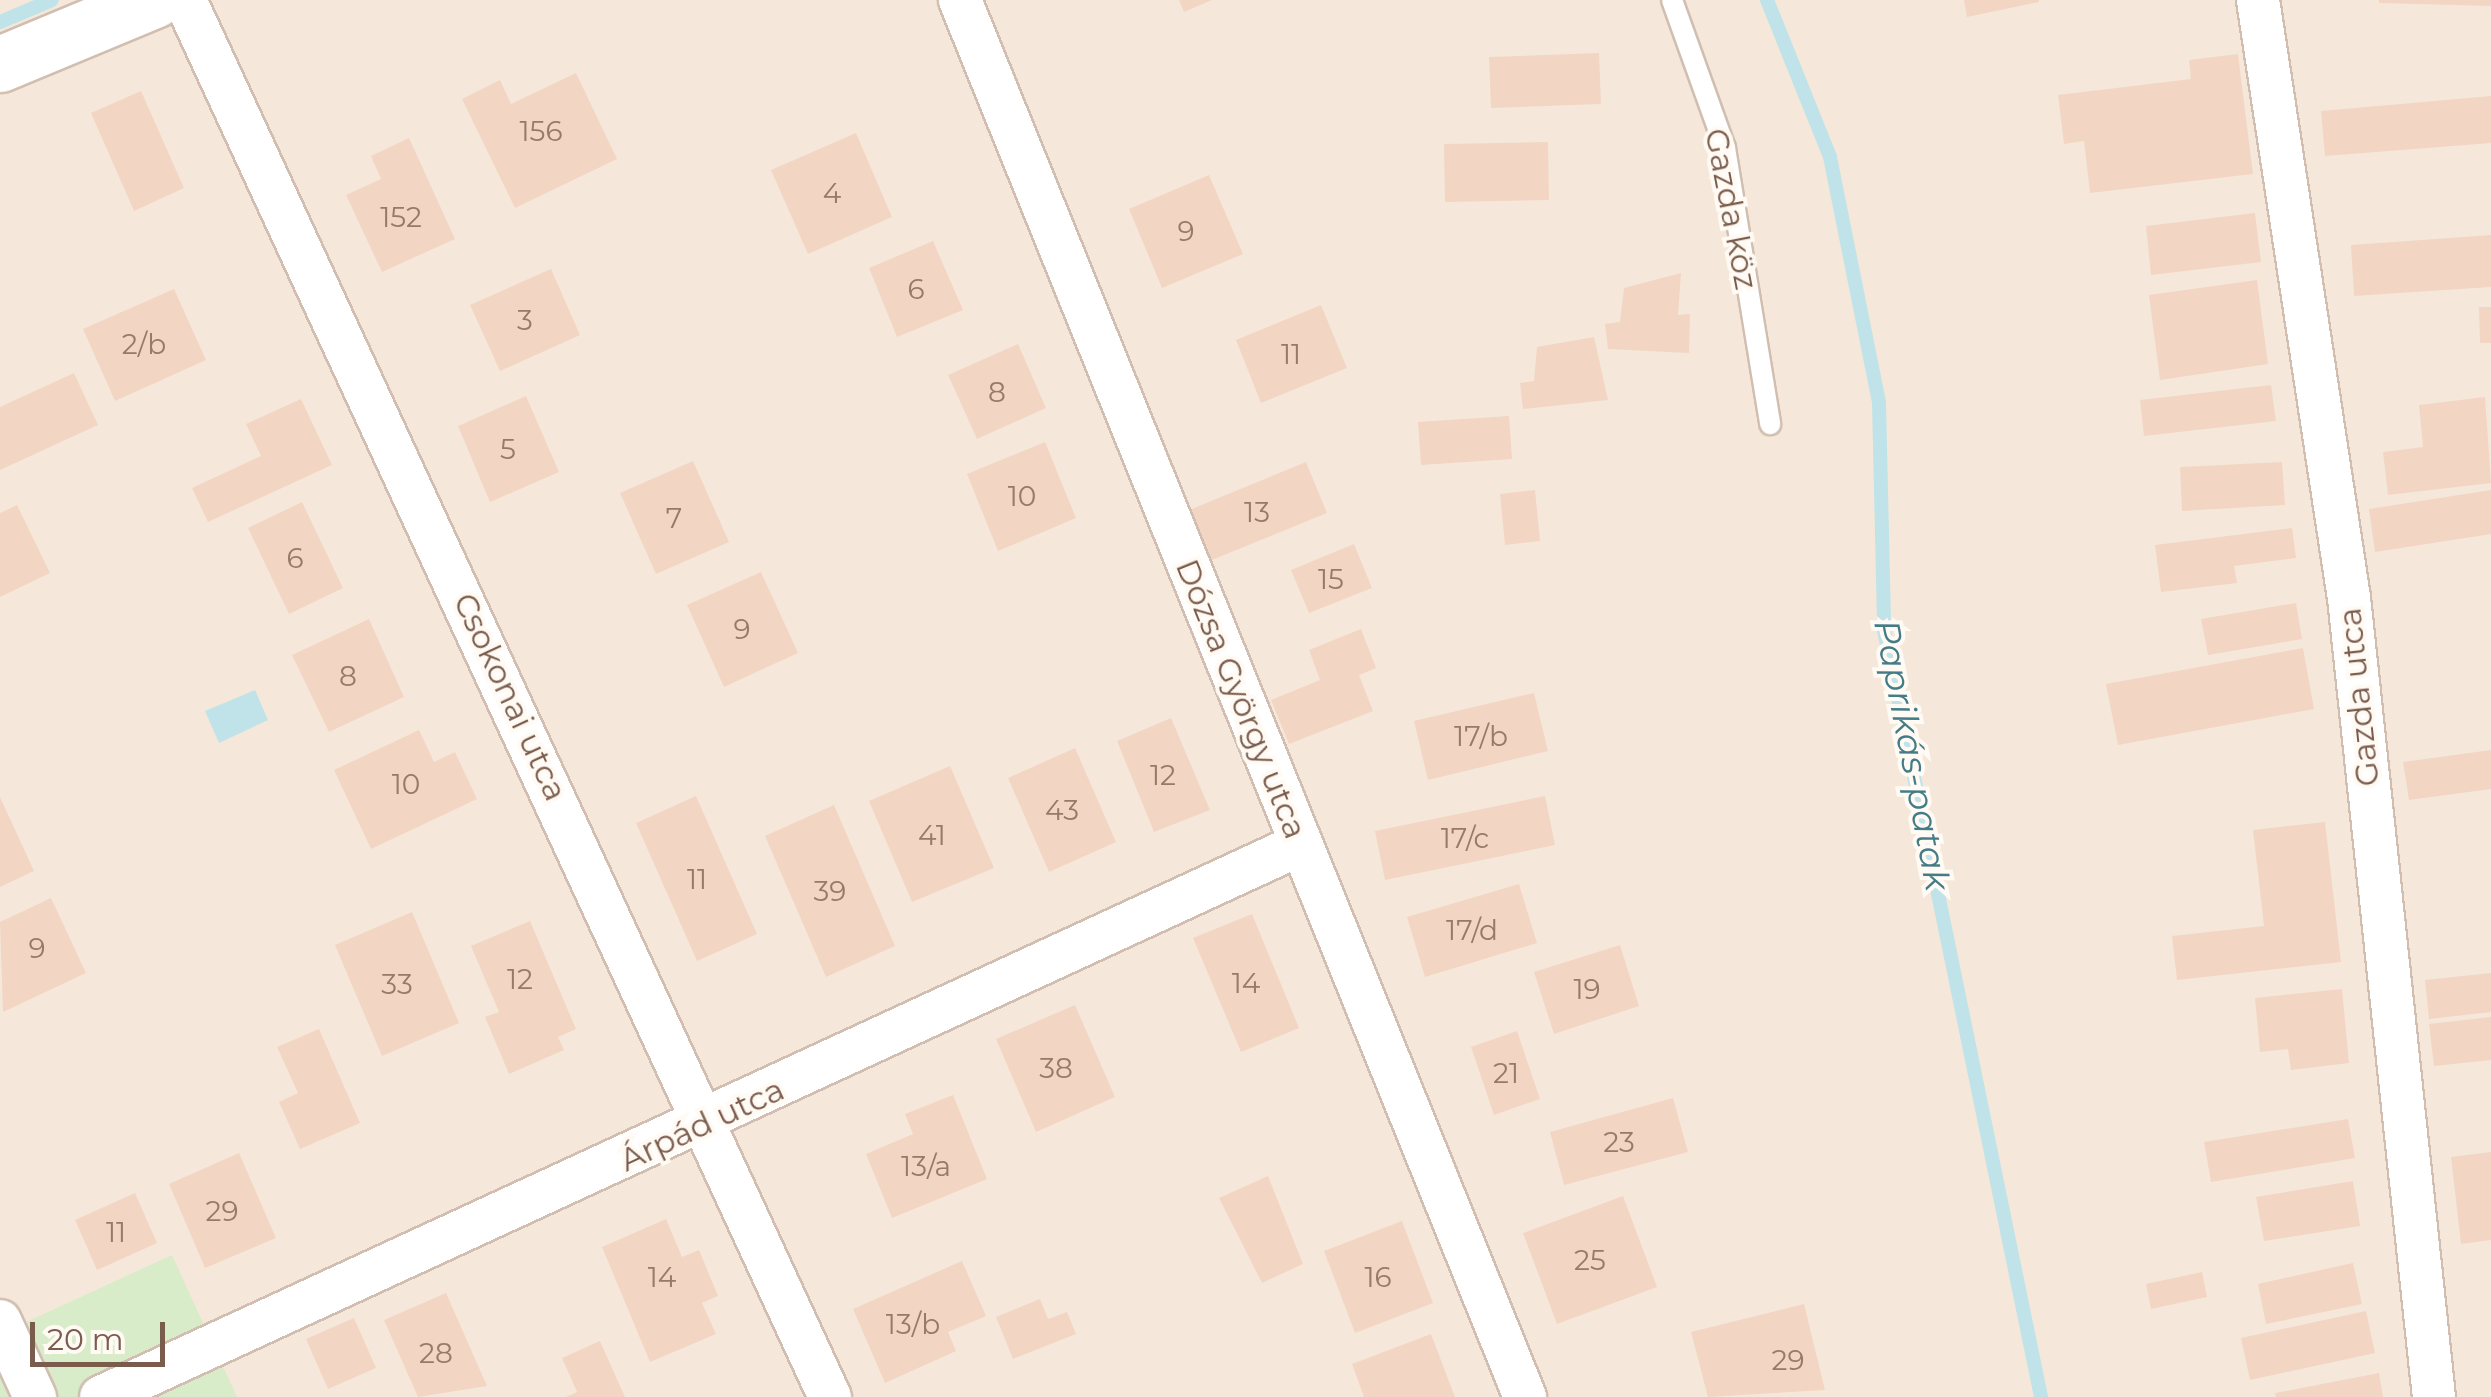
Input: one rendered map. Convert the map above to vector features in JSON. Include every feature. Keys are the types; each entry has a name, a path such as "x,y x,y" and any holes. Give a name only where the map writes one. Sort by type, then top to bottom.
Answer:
{"main road":[{"path":"0,64 154,0"}],"street":[{"name":"Csokonai utca","path":"185,0 709,1124 830,1397"},
{"name":"Dózsa György utca","path":"960,0 1526,1397"},
{"name":"Gazda utca","path":"2258,0 2349,598 2434,1397"},
{"name":"Árpád utca","path":"101,1397 709,1124 1299,844"},
{"path":"0,1321 35,1397"}],"lane":[{"name":"Gazda köz","path":"1672,0 1725,148 1770,424"}],"shaded area":[{"path":"0,0 2491,0 2491,1397 0,1397"}],"green space":[{"path":"172,1255 237,1397 0,1397 0,1334"}],"water":[{"path":"255,690 268,720 219,743 205,711"}],"building":[{"path":"1179,0 1212,0 1184,12"},
{"path":"1964,0 2039,0 2039,2 1967,17"},
{"path":"2491,0 2491,6 2379,3"},
{"path":"1599,53 1601,104 1491,108 1489,57"},
{"path":"2238,54 2253,174 2090,193 2084,141 2064,144 2058,95 2191,79 2189,60"},
{"path":"576,73 617,159 515,208 462,99 500,80 511,104"},
{"path":"141,91 184,188 134,211 91,113"},
{"path":"2491,96 2491,143 2325,156 2321,111"},
{"path":"856,133 892,217 808,254 771,170"},
{"path":"409,138 455,239 382,272 346,195 381,179 371,156"},
{"path":"1548,142 1549,200 1445,202 1444,144"},
{"path":"1209,175 1243,254 1162,288 1129,209"},
{"path":"2255,213 2261,262 2151,275 2146,226"},
{"path":"2491,235 2491,287 2354,296 2351,245"},
{"path":"933,241 963,310 897,337 869,268"},
{"path":"551,269 580,335 500,371 470,305"},
{"path":"1681,273 1678,315 1690,314 1689,353 1608,349 1605,324 1620,322 1624,288"},
{"path":"2257,280 2268,364 2160,380 2149,295"},
{"path":"174,289 206,360 115,401 83,329"},
{"path":"1321,305 1347,368 1261,403 1236,340"},
{"path":"2479,307 2491,307 2491,343 2480,343"},
{"path":"1594,337 1608,400 1523,409 1520,383 1534,381 1537,347"},
{"path":"1018,344 1046,408 977,439 948,375"},
{"path":"74,373 98,425 0,470 0,407"},
{"path":"2271,385 2276,421 2144,436 2140,400"},
{"path":"526,396 559,472 490,502 458,426"},
{"path":"2485,397 2491,483 2388,495 2383,452 2423,447 2419,405"},
{"path":"301,399 332,465 208,522 192,488 261,456 246,424"},
{"path":"1509,416 1512,459 1421,465 1418,422"},
{"path":"1045,442 1076,518 998,551 967,474"},
{"path":"693,461 729,542 656,574 620,493"},
{"path":"1306,462 1327,513 1207,562 1187,511"},
{"path":"2282,462 2285,505 2182,511 2180,467"},
{"path":"1535,490 1540,541 1505,545 1500,494"},
{"path":"2491,490 2491,534 2375,552 2369,509"},
{"path":"302,502 343,588 289,614 248,528"},
{"path":"17,505 50,573 0,597 0,513"},
{"path":"2292,528 2296,558 2234,566 2237,583 2161,592 2155,545"},
{"path":"1354,544 1372,588 1309,613 1291,570"},
{"path":"761,572 798,653 724,687 687,605"},
{"path":"2296,603 2302,639 2208,655 2201,619"},
{"path":"369,619 404,697 329,732 292,655"},
{"path":"1361,629 1376,668 1359,675 1373,711 1289,744 1271,700 1320,680 1309,650"},
{"path":"2303,648 2314,709 2118,745 2106,684"},
{"path":"1534,693 1548,751 1428,780 1414,721"},
{"path":"1171,718 1210,810 1154,832 1117,741"},
{"path":"419,730 434,762 455,752 477,799 371,849 334,770"},
{"path":"1075,748 1116,842 1049,872 1008,778"},
{"path":"2491,750 2491,789 2409,800 2403,762"},
{"path":"950,766 994,868 912,902 869,801"},
{"path":"696,796 757,934 697,961 636,823"},
{"path":"1545,796 1555,845 1385,880 1375,831"},
{"path":"0,797 34,871 0,887"},
{"path":"834,805 895,946 826,977 765,836"},
{"path":"2325,822 2341,962 2177,980 2172,936 2264,926 2253,830"},
{"path":"1519,884 1537,943 1425,977 1407,917"},
{"path":"51,898 86,973 3,1012 0,922"},
{"path":"412,912 459,1023 382,1056 335,945"},
{"path":"1252,914 1299,1028 1241,1052 1193,938"},
{"path":"530,921 576,1029 558,1037 564,1050 509,1074 485,1017 499,1012 471,946"},
{"path":"1620,945 1639,1006 1554,1034 1534,972"},
{"path":"2491,973 2491,1012 2429,1019 2425,980"},
{"path":"2342,989 2349,1063 2291,1070 2288,1049 2260,1052 2255,998"},
{"path":"1075,1005 1115,1097 1036,1132 996,1039"},
{"path":"2491,1017 2491,1060 2434,1066 2429,1024"},
{"path":"319,1029 360,1123 300,1149 279,1102 298,1093 277,1047"},
{"path":"1517,1031 1540,1099 1494,1115 1471,1047"},
{"path":"953,1095 987,1179 892,1218 866,1154 913,1134 905,1114"},
{"path":"1673,1098 1688,1152 1564,1185 1550,1132"},
{"path":"2348,1119 2355,1158 2211,1182 2204,1142"},
{"path":"2491,1152 2491,1240 2461,1244 2451,1157"},
{"path":"239,1153 276,1238 205,1268 169,1184"},
{"path":"1268,1176 1303,1264 1262,1283 1219,1198"},
{"path":"2353,1181 2360,1226 2264,1241 2256,1197"},
{"path":"135,1193 157,1243 97,1270 75,1220"},
{"path":"1623,1196 1657,1287 1557,1324 1523,1233"},
{"path":"666,1219 682,1257 699,1250 718,1296 702,1303 716,1334 650,1362 602,1247"},
{"path":"1402,1221 1433,1303 1355,1333 1324,1251"},
{"path":"962,1261 986,1316 948,1332 956,1351 885,1383 853,1309"},
{"path":"2353,1263 2362,1304 2266,1324 2258,1284"},
{"path":"2202,1272 2207,1297 2151,1309 2146,1284"},
{"path":"446,1293 487,1386 418,1397 384,1320"},
{"path":"1040,1299 1048,1319 1067,1312 1076,1334 1013,1359 996,1317"},
{"path":"1804,1304 1825,1390 1708,1397 1691,1332"},
{"path":"2366,1311 2375,1353 2250,1380 2241,1338"},
{"path":"354,1318 376,1368 328,1389 306,1339"},
{"path":"1431,1334 1455,1397 1364,1397 1352,1364"},
{"path":"600,1341 625,1397 566,1397 577,1392 562,1358"},
{"path":"2379,1373 2383,1397 2276,1397 2275,1393"}],"waterway":[{"path":"0,22 52,0"},
{"name":"Paprikás-patak","path":"1767,0 1830,157 1879,402 1884,630 2041,1397"}]}
